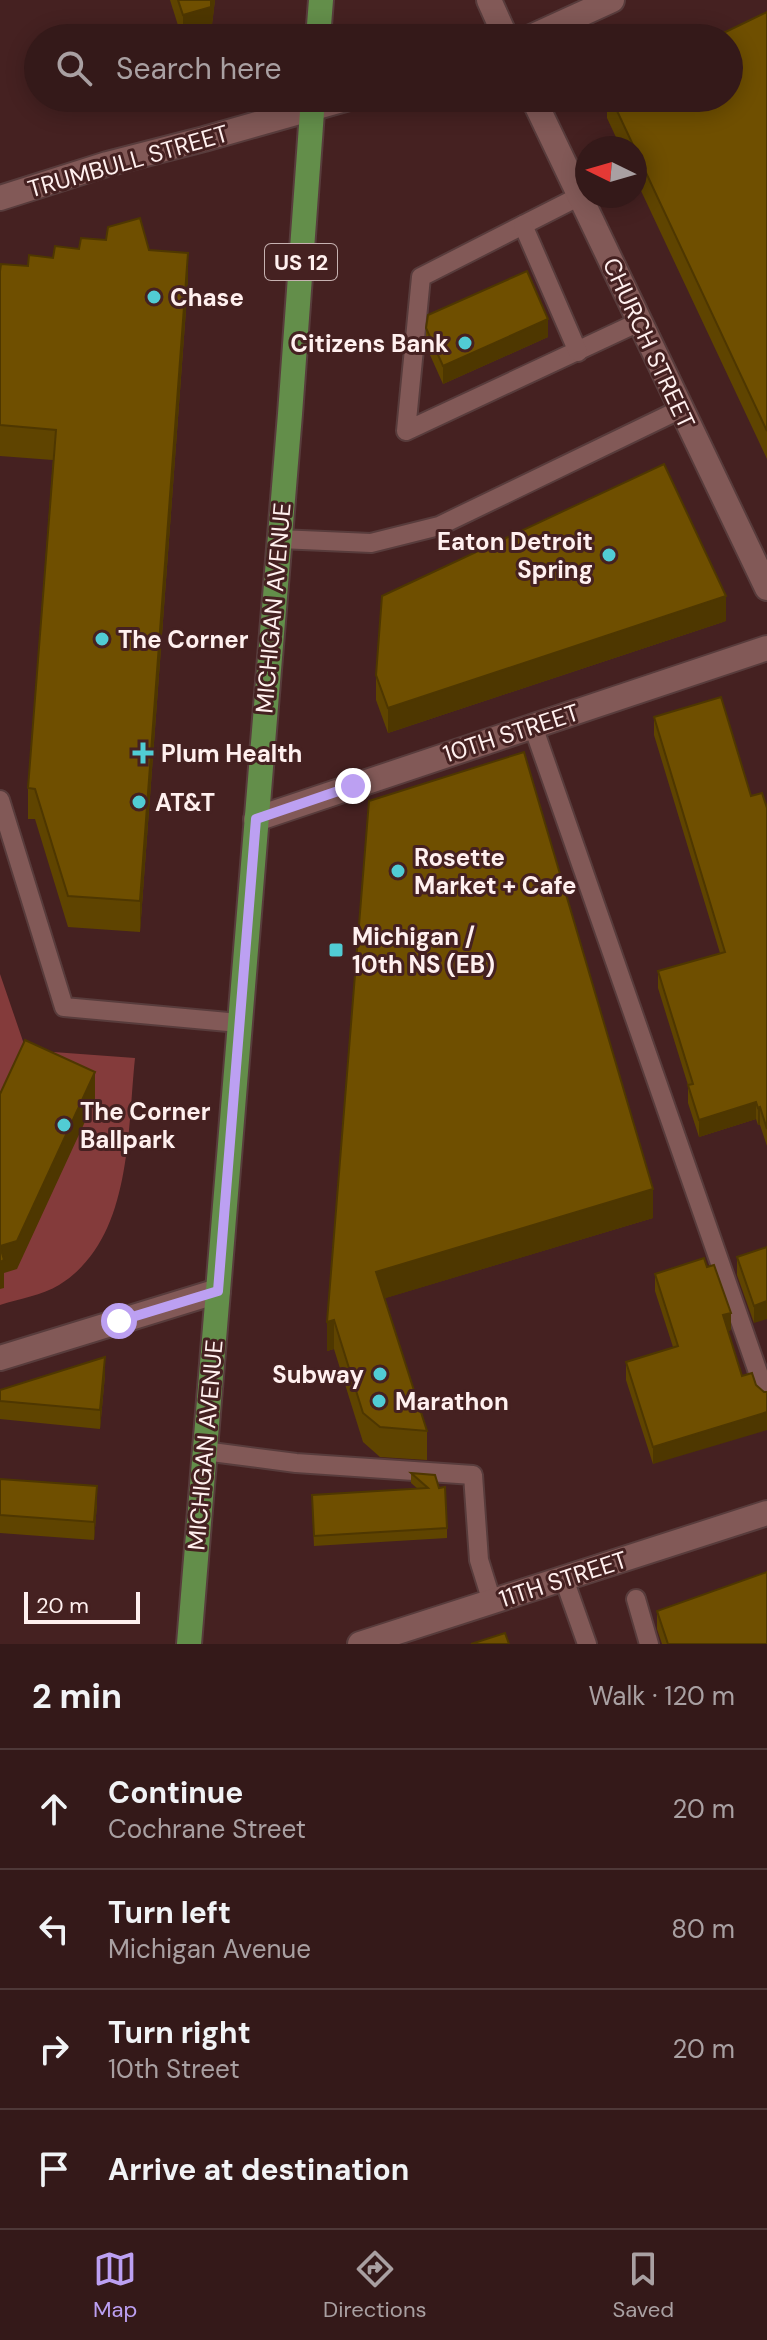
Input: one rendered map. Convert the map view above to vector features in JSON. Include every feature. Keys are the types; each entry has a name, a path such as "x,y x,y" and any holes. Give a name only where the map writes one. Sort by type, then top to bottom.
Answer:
{"main road":[{"path":"319,24 321,0"},
{"name":"MICHIGAN AVENUE","path":"189,1644 312,112"}],"street":[{"path":"489,0 500,24"},
{"path":"560,24 612,0"},
{"name":"TRUMBULL STREET","path":"0,198 286,112"},
{"name":"CHURCH STREET","path":"540,112 575,186"},
{"name":"CHURCH STREET","path":"586,208 767,588"},
{"name":"10TH STREET","path":"256,819 767,648"},
{"path":"0,1358 218,1291"},
{"name":"11TH STREET","path":"360,1644 767,1513"}],"lane":[{"path":"575,199 421,277 406,431 639,322"},
{"path":"523,225 578,352"},
{"path":"279,539 371,543 439,526 681,409"},
{"path":"533,726 767,1398"},
{"path":"0,800 64,1007 239,1023"},
{"path":"204,1451 296,1463 473,1475 479,1560 492,1602"},
{"path":"564,1579 587,1644"},
{"path":"636,1599 649,1644"}],"shaded area":[{"name":"The Corner Ballpark","path":"0,974 26,1050 135,1058 127,1151 113,1213 101,1241 83,1265 59,1285 0,1305"}],"building":[{"path":"178,0 211,0 211,7 183,15"},
{"path":"767,12 767,431 647,175 647,136 629,136 618,112 743,112 743,24"},
{"name":"The Corner","path":"140,218 149,250 188,253 140,901 68,896 35,789 28,788 56,430 0,425 0,271 1,264 28,266 29,255 53,258 55,246 79,249 81,238 106,240 108,227"},
{"path":"527,271 548,319 443,366 426,328 428,315"},
{"name":"Eaton Detroit Spring","path":"664,464 726,596 388,708 376,675 382,596"},
{"path":"721,697 751,796 762,793 767,808 767,1129 756,1102 699,1120 688,1085 693,1084 658,971 725,952 654,717"},
{"path":"524,752 653,1189 376,1272 427,1431 380,1427 363,1413 334,1320 327,1322 369,801"},
{"path":"25,1040 95,1072 17,1241 0,1246 0,1094"},
{"path":"767,1247 767,1301 754,1306 737,1257"},
{"path":"704,1258 707,1267 714,1265 731,1313 723,1315 742,1376 752,1373 756,1385 767,1392 767,1412 653,1447 626,1362 678,1346 655,1274"},
{"path":"105,1357 100,1410 0,1401 0,1390"},
{"path":"411,1473 435,1475 439,1488 445,1487 447,1528 314,1536 312,1495 428,1488"},
{"path":"0,1479 97,1486 94,1522 0,1515"},
{"path":"767,1572 767,1644 668,1644 657,1611"},
{"path":"505,1633 509,1644 471,1644"}],"place":[{"name":"Chase","path":"154,297"},
{"name":"Citizens Bank","path":"465,343"},
{"name":"Eaton Detroit Spring","path":"609,555"},
{"name":"The Corner","path":"102,639"},
{"name":"Plum Health","path":"143,753"},
{"name":"AT&T","path":"139,802"},
{"name":"Rosette Market + Cafe","path":"398,871"},
{"name":"Michigan / 10th NS (EB)","path":"336,950"},
{"name":"The Corner Ballpark","path":"64,1125"},
{"name":"Subway","path":"380,1374"},
{"name":"Marathon","path":"379,1401"}],"route":[{"path":"119,1321 218,1291 256,819 353,786"}]}
